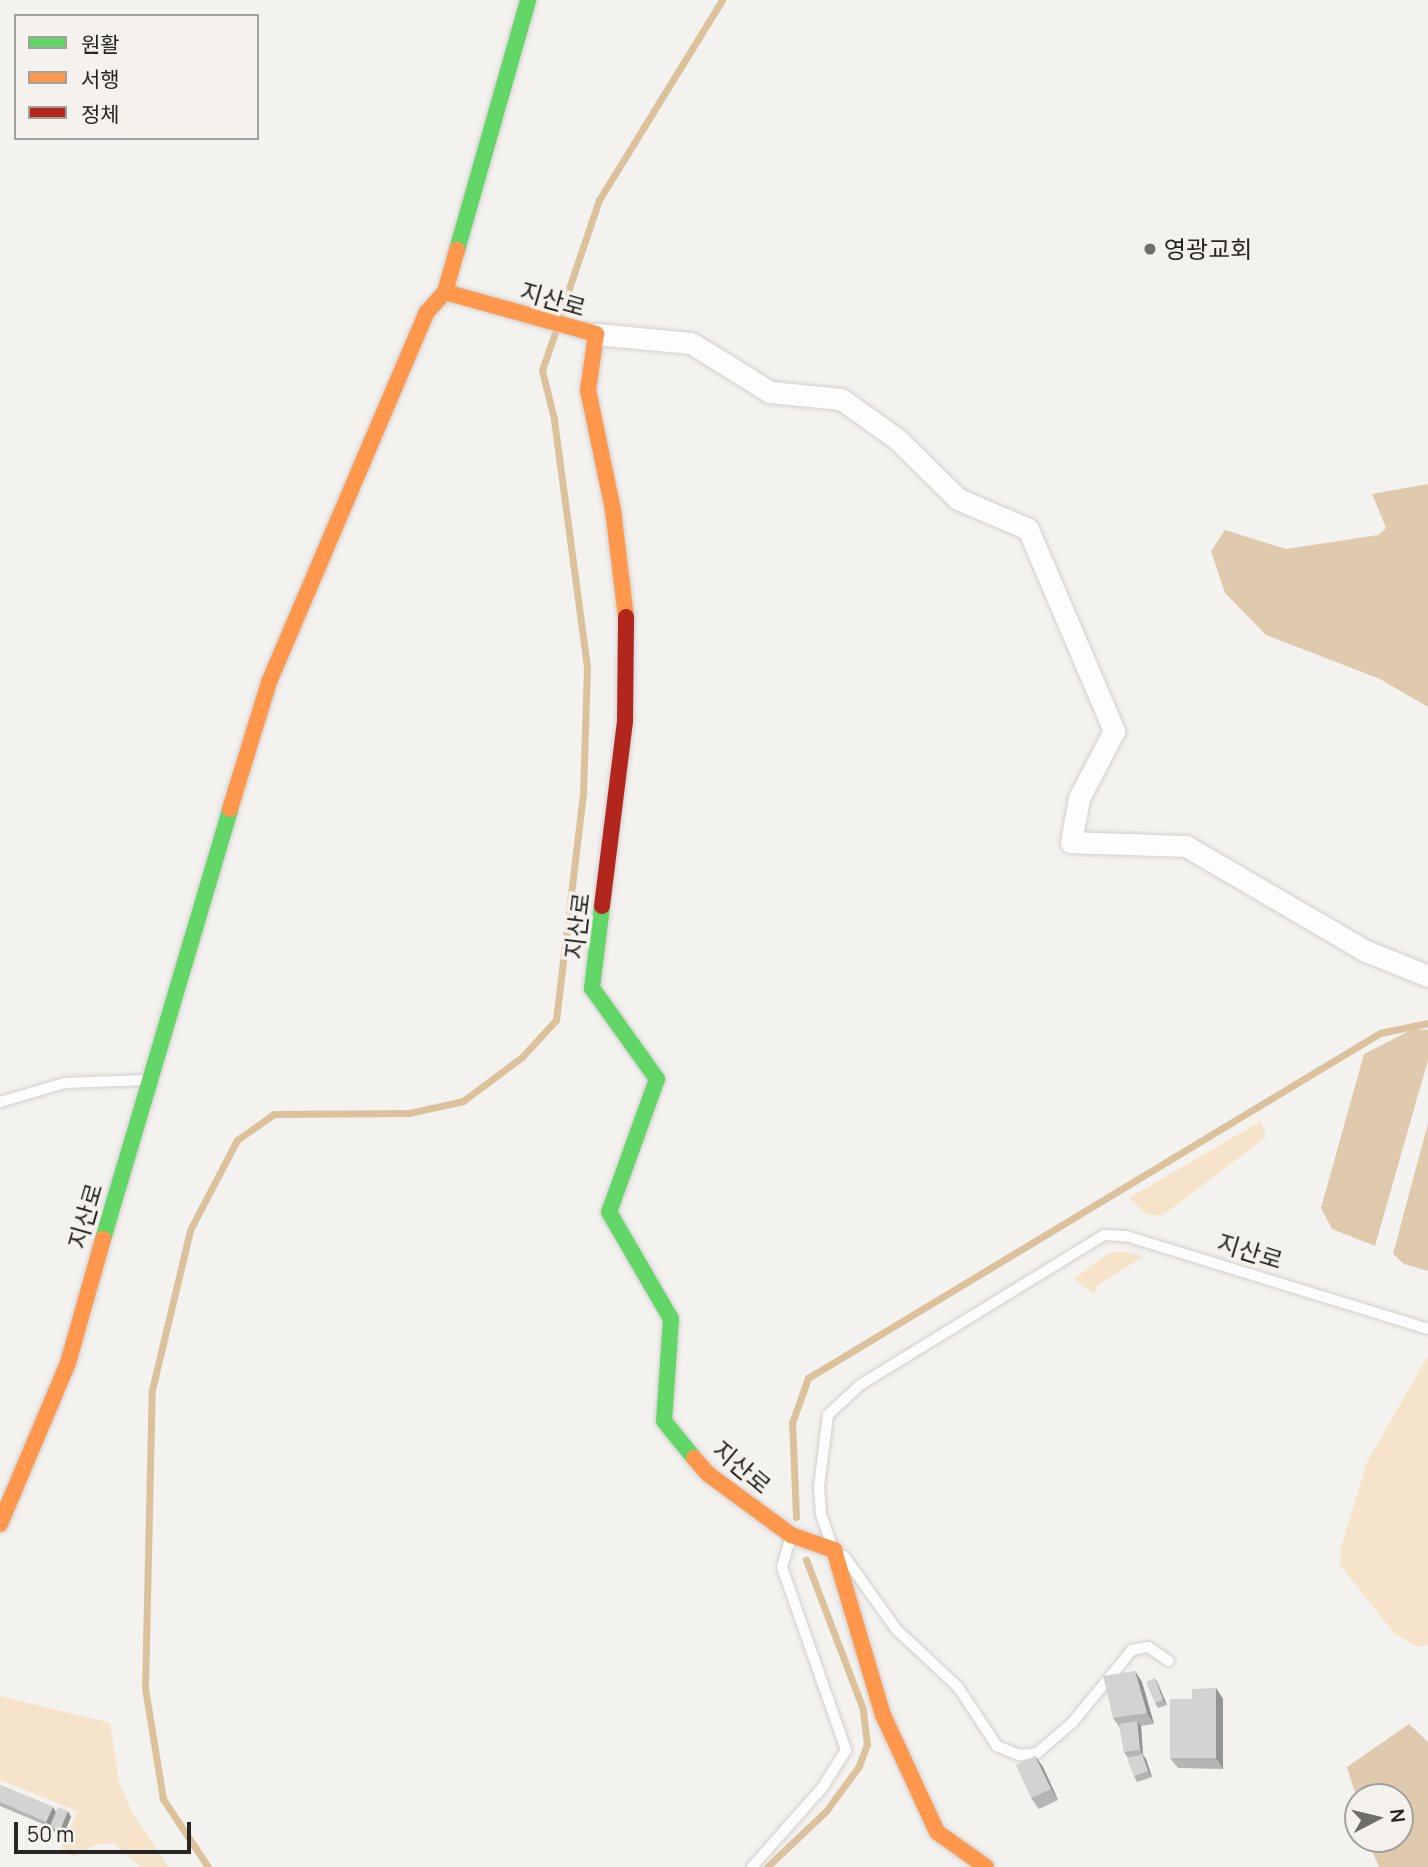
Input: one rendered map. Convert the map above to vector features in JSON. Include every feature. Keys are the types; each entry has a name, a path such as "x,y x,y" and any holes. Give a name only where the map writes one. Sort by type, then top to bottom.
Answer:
{"street":[{"name":"지산로","path":"0,1524 18,1490 68,1363 148,1080 269,682 427,312 445,292 528,0"},
{"name":"지산로","path":"445,292 596,334 588,390 613,510 629,638 625,721 592,988 657,1079 609,1212 671,1319 663,1421 708,1474 791,1535 834,1550 883,1715 937,1832 986,1867"},
{"path":"596,334 691,343 771,392 841,399 897,439 958,499 1028,528 1114,731 1079,798 1071,842 1186,846 1366,951 1428,975"}],"lane":[{"path":"0,1102 65,1083 148,1080"},
{"name":"지산로","path":"1169,1661 1148,1647 1132,1650 1072,1723 1037,1753 1018,1755 997,1746 958,1687 896,1629 850,1560 834,1550 821,1514 820,1487 828,1415 860,1385 1104,1235 1126,1236 1428,1329"},
{"path":"0,1498 18,1490"},
{"path":"752,1867 822,1788 846,1750 782,1567 791,1535"}],"shaded area":[{"path":"1428,484 1428,707 1380,679 1266,635 1225,593 1211,551 1225,530 1286,549 1378,535 1386,528 1372,494"},
{"path":"1413,1029 1428,1030 1428,1060 1375,1246 1332,1229 1321,1208 1364,1054"},
{"path":"1261,1121 1266,1137 1162,1216 1146,1214 1129,1198"},
{"path":"1428,1123 1428,1271 1404,1264 1393,1254"},
{"path":"1124,1252 1144,1256 1097,1286 1094,1294 1074,1279 1108,1253"},
{"path":"1428,1356 1428,1645 1417,1647 1394,1633 1340,1565 1341,1547 1367,1462"},
{"path":"0,1696 110,1723 119,1782 132,1812 169,1867 141,1867 113,1843 95,1845 74,1857 61,1851 77,1811 0,1780"},
{"path":"1409,1724 1428,1742 1428,1867 1379,1867 1373,1853 1414,1853 1414,1783 1352,1783 1347,1767"}],"building":[{"path":"1135,1671 1147,1713 1113,1718 1103,1676"},
{"path":"1155,1678 1163,1700 1155,1703 1146,1682"},
{"path":"1216,1688 1216,1758 1170,1758 1170,1699 1192,1699 1192,1689"},
{"path":"1137,1721 1140,1750 1124,1752 1119,1724"},
{"path":"1142,1754 1148,1771 1134,1776 1127,1759"},
{"path":"1035,1756 1051,1789 1031,1798 1016,1765"},
{"path":"0,1785 53,1807 46,1822 0,1802"},
{"path":"58,1807 68,1811 60,1830 50,1826"}],"waterway":[{"path":"559,318 599,200 722,0"},
{"path":"208,1867 163,1799 145,1688 152,1390 190,1230 237,1140 274,1114 409,1113 463,1101 522,1057 556,1020 583,794 587,667 554,419 542,370 556,330"},
{"path":"796,1517 792,1423 808,1378 1380,1033 1428,1023"},
{"path":"767,1867 826,1811 859,1766 867,1744 863,1709 806,1560"}],"traffic: fast":[{"path":"457,250 528,0"},
{"path":"103,1239 230,809"},
{"path":"602,906 592,988 657,1079 609,1212 671,1319 664,1421 694,1458"}],"traffic: slow":[{"path":"230,809 269,682 427,312 445,292 457,250"},
{"path":"445,292 596,334 588,390 613,510 626,617"},
{"path":"0,1524 68,1363 103,1239"},
{"path":"694,1458 708,1474 791,1535 834,1550 883,1715 937,1832 986,1867"}],"traffic: jam":[{"path":"602,906 625,721 626,617"}],"place":[{"name":"영광교회","path":"1150,249"}]}
